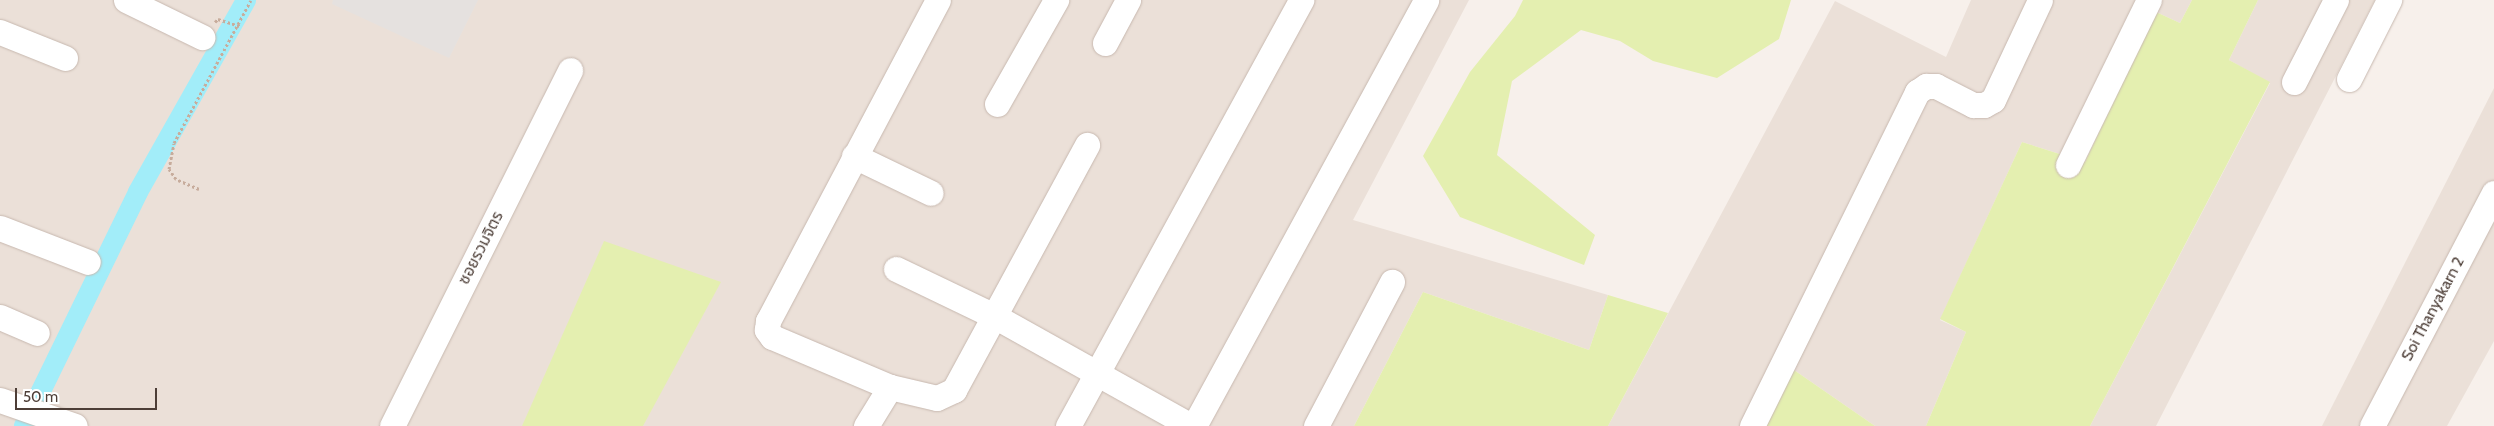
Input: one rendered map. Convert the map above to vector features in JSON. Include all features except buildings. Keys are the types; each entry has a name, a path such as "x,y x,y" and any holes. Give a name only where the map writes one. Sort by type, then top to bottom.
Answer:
{"street":[{"path":"126,0 202,37"},
{"path":"938,0 768,321 768,330 772,337 890,387 937,398 946,396 954,390 996,317 1087,145"},
{"path":"996,104 1056,0"},
{"path":"1105,43 1128,0"},
{"path":"1068,426 1300,0"},
{"path":"896,269 996,317 1192,426 1426,0"},
{"path":"1752,426 1918,92 1926,86 1936,86 1973,105 1984,105 1993,100 2040,0"},
{"path":"2068,165 2149,0"},
{"path":"2294,82 2336,0"},
{"path":"2348,78 2389,0"},
{"path":"0,32 65,58"},
{"name":"ซอยรวมจิตร","path":"392,426 570,70"},
{"path":"854,156 931,193"},
{"name":"Soi Thanyakarn 2","path":"2372,426 2494,193"},
{"path":"0,228 88,262"},
{"path":"1316,426 1392,282"},
{"path":"0,318 37,332"},
{"path":"866,426 890,387"},
{"path":"8,403 73,425"}],"path":[{"path":"199,189 176,179 169,169 174,143 251,0"}],"shaded area":[{"path":"0,0 1469,0 1353,220 1608,295 1589,350 1423,292 1354,426 0,426"},
{"path":"333,0 478,0 449,58 332,4"},
{"path":"1971,0 2192,0 2180,23 2156,12 2085,162 2022,142 1940,320 1966,332 1926,426 1875,426 1794,370 1758,426 1608,426 1835,1 1946,57"},
{"path":"2258,0 2375,0 2156,426 2090,426 2270,83 2229,60"},
{"path":"2494,88 2494,341 2447,426 2322,426"}],"green space":[{"path":"1523,0 1791,0 1779,39 1717,78 1653,61 1620,41 1581,30 1512,81 1497,155 1595,235 1584,265 1460,217 1423,156 1470,72 1515,16"},
{"path":"2192,0 2258,0 2229,60 2270,82 2090,426 1926,426 1966,332 1940,319 2022,142 2085,162 2156,12 2180,23"},
{"path":"604,241 721,282 643,426 522,426"},
{"path":"1423,292 1589,350 1608,295 1668,313 1608,426 1354,426"},
{"path":"1794,370 1875,426 1758,426"}],"waterway":[{"path":"24,426 138,192 246,0"}]}
